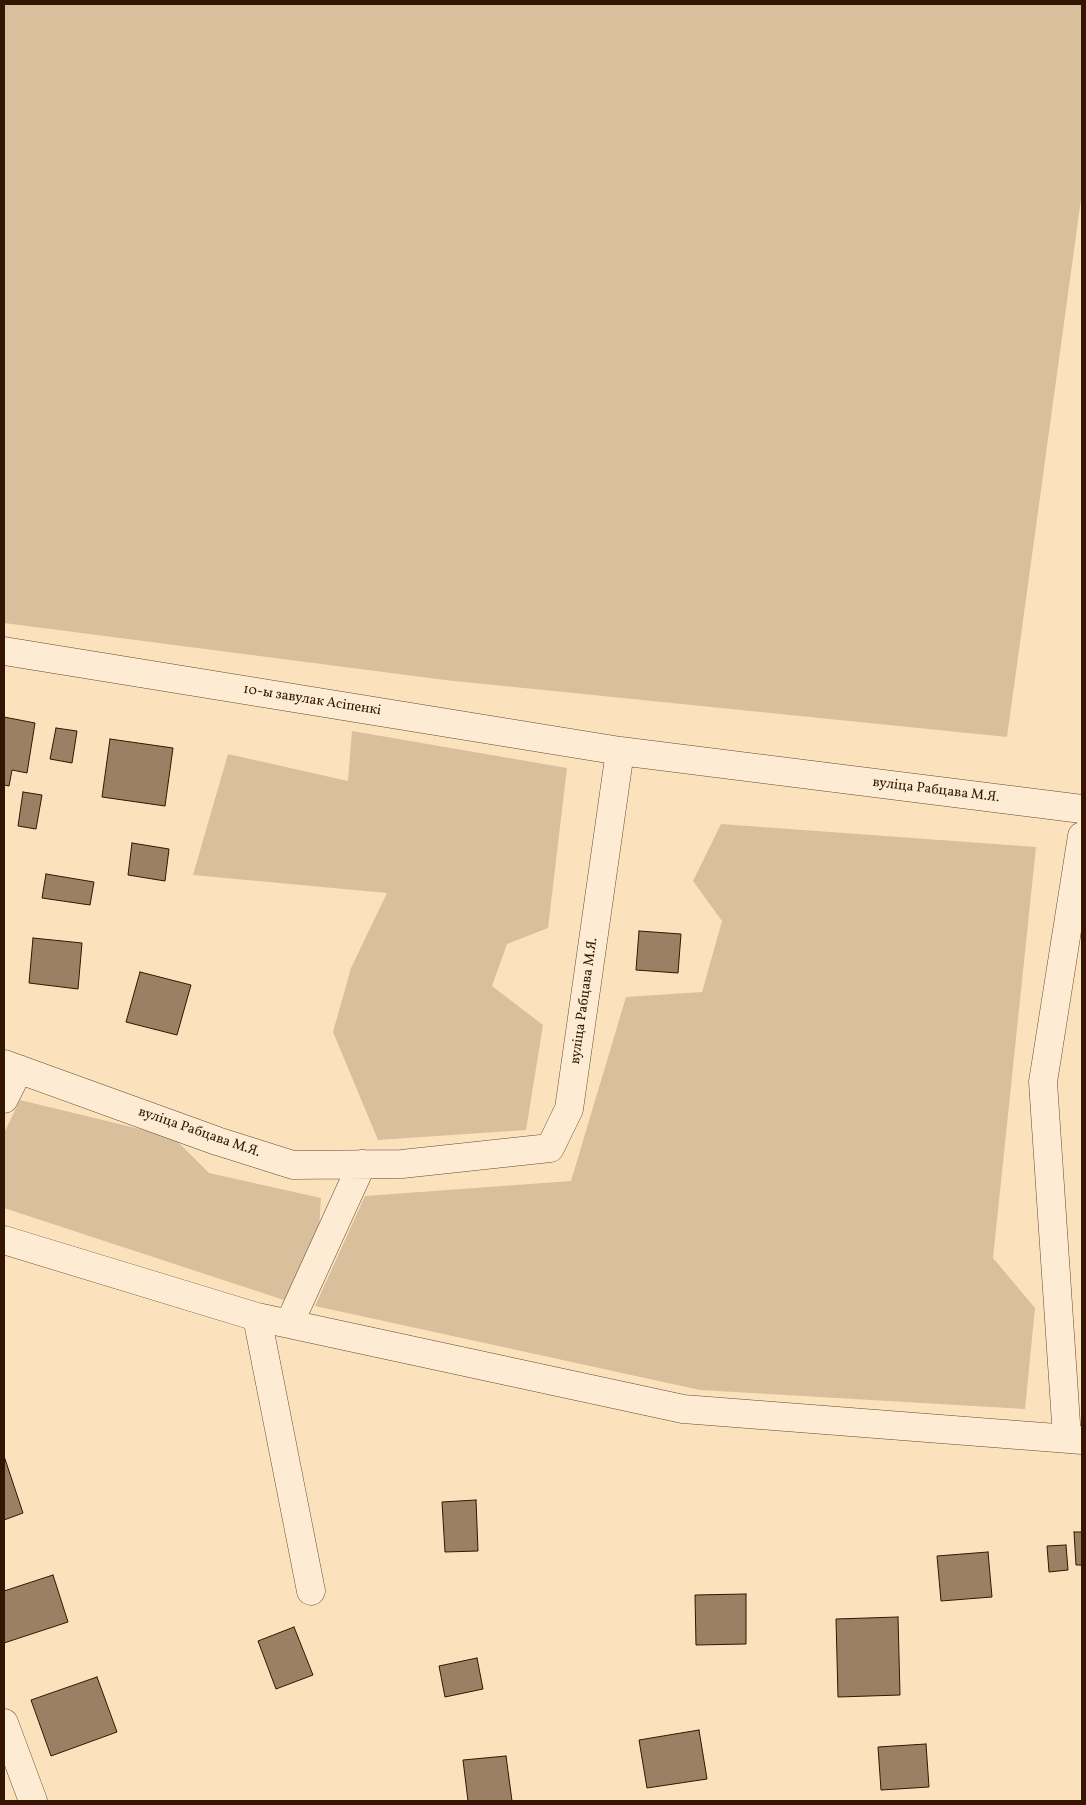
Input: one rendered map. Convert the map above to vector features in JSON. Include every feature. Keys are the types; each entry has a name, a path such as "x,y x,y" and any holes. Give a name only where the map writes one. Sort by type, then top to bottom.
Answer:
{"street":[{"name":"10-ы завулак Асіпенкі","path":"4,651 620,751"},
{"name":"вуліца Рабцава М.Я.","path":"11,1067 217,1141 293,1165 402,1164 550,1148 570,1108 620,751 1082,809"},
{"path":"4,1240 257,1317 683,1410 1075,1439 1043,1082 1082,836"},
{"path":"4,1098 11,1067"},
{"path":"289,1324 362,1164"},
{"path":"257,1317 311,1591"},
{"path":"4,1723 33,1801"}],"shaded area":[{"path":"4,4 1082,4 1082,192 1007,737 445,680 4,623"},
{"path":"352,731 567,768 548,928 507,944 492,986 543,1025 526,1130 378,1140 333,1032 351,968 387,893 193,875 228,754 348,781"},
{"path":"721,824 1036,847 993,1258 1035,1308 1025,1409 700,1390 315,1306 365,1196 571,1181 626,997 702,992 722,921 693,881"},
{"path":"20,1100 173,1137 209,1173 321,1198 318,1246 284,1300 4,1208 4,1133"}],"building":[{"path":"4,717 35,723 27,773 12,770 9,786 4,785"},
{"path":"56,728 77,731 72,763 50,759"},
{"path":"110,739 173,748 165,806 102,797"},
{"path":"23,792 42,795 36,829 18,826"},
{"path":"132,843 169,849 165,881 128,875"},
{"path":"46,874 94,882 90,905 42,898"},
{"path":"639,931 681,934 678,973 636,970"},
{"path":"33,938 82,943 78,989 29,983"},
{"path":"140,972 191,985 177,1035 126,1022"},
{"path":"4,1456 23,1513 4,1520"},
{"path":"476,1500 478,1551 445,1552 442,1502"},
{"path":"1074,1532 1082,1532 1082,1565 1076,1565"},
{"path":"1066,1545 1068,1570 1049,1572 1047,1546"},
{"path":"988,1552 992,1597 941,1601 937,1556"},
{"path":"53,1575 68,1622 4,1643 4,1591"},
{"path":"746,1594 746,1644 696,1645 695,1595"},
{"path":"898,1617 900,1695 838,1697 836,1619"},
{"path":"294,1627 313,1675 276,1689 258,1641"},
{"path":"477,1658 483,1689 445,1697 439,1666"},
{"path":"97,1677 117,1732 51,1756 31,1700"},
{"path":"699,1730 707,1779 647,1788 639,1740"},
{"path":"926,1744 929,1787 881,1790 878,1747"},
{"path":"506,1756 512,1801 468,1801 463,1760"}]}
